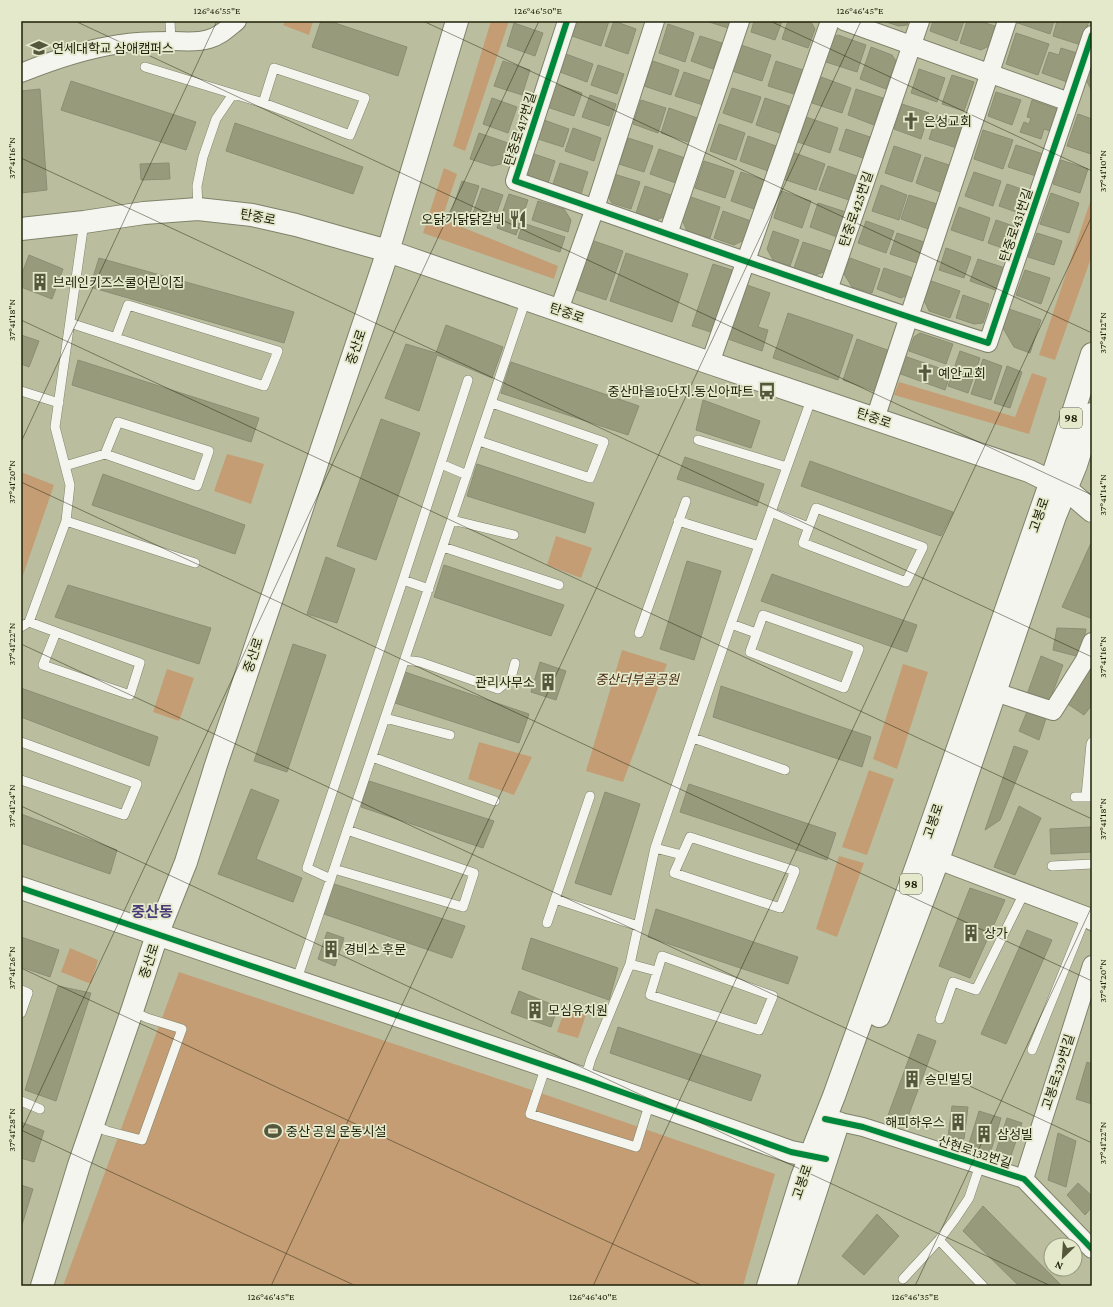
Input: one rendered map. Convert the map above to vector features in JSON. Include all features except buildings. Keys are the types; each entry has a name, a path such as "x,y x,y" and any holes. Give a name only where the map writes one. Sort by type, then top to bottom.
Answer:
{"main road":[{"name":"중산로","path":"42,1286 79,1165 157,935 186,862 223,743 388,251 457,21"},
{"name":"탄중로","path":"21,229 144,213 198,209 252,214 296,225 388,251 710,363 1029,471 1058,485 1092,511"},
{"name":"고봉로","path":"832,1120 938,860 995,692 1058,485 1092,354"},
{"name":"고봉로","path":"785,1286 819,1157 919,862 1058,485 1076,465 1092,414"},
{"path":"21,888 585,1079 791,1152 819,1157"},
{"name":"고봉로","path":"768,1286 802,1177 819,1157"}],"street":[{"path":"21,73 50,61 85,51 122,44 171,41 190,42 208,39 220,34 237,21"},
{"name":"탄중로417번길","path":"567,21 514,180 746,262"},
{"path":"668,234 740,21"},
{"path":"710,363 830,21"},
{"path":"844,21 1069,102"},
{"name":"탄중로425번길","path":"828,290 920,21"},
{"path":"875,419 1008,21"},
{"path":"559,310 595,208 652,22"},
{"name":"탄중로431번길","path":"909,318 988,343 1092,34"},
{"path":"746,262 909,318"},
{"path":"995,692 1053,711 1085,660 1092,642"},
{"path":"938,860 1090,917"},
{"name":"고봉로329번길","path":"1024,1179 1092,965"},
{"name":"산현로132번길","path":"832,1120 863,1127 1024,1179 1092,1249"}],"lane":[{"path":"170,21 171,41"},
{"path":"145,67 263,103 350,135 365,98 274,68 263,103"},
{"path":"198,209 197,186 203,157 216,119 233,94"},
{"path":"56,632 43,665 130,695 140,663 56,632 25,625 66,521 70,485 55,427 84,222"},
{"path":"296,982 526,299"},
{"path":"70,323 264,386 278,352 128,304 116,337"},
{"path":"331,879 307,868 468,380"},
{"path":"21,391 59,403"},
{"path":"585,1079 591,1059 630,964 655,848 731,624 812,397"},
{"path":"479,441 590,478 604,442 492,403"},
{"path":"65,466 105,454 197,486 209,451 118,422 105,454"},
{"path":"698,440 787,467"},
{"path":"441,464 467,475"},
{"path":"640,633 686,501"},
{"path":"816,508 923,547 906,582 803,543 808,527 816,508"},
{"path":"771,512 808,527"},
{"path":"452,520 514,535"},
{"path":"66,521 195,563"},
{"path":"678,521 759,546"},
{"path":"443,547 559,585"},
{"path":"403,580 429,589"},
{"path":"763,615 859,649 844,688 750,652 756,633 763,615"},
{"path":"731,624 756,633"},
{"path":"405,660 420,662 498,689 511,678 515,663"},
{"path":"385,718 450,735"},
{"path":"693,738 784,770"},
{"path":"21,742 137,784 124,815 21,780"},
{"path":"1075,797 1089,797 1092,742"},
{"path":"372,756 495,801"},
{"path":"547,923 590,796"},
{"path":"334,869 463,907 474,873 347,830"},
{"path":"690,837 795,871 780,908 674,873 682,854 690,837"},
{"path":"655,848 682,854"},
{"path":"1052,866 1092,864"},
{"path":"940,1019 953,982 976,990 1024,893"},
{"path":"555,899 638,926"},
{"path":"1032,1050 1090,917"},
{"path":"662,956 773,996 759,1030 650,995 656,971 662,956"},
{"path":"630,964 656,971"},
{"path":"21,990 28,993 21,1013"},
{"path":"93,1125 107,1132 142,1140 182,1029 147,1018 132,1011"},
{"path":"546,1066 530,1114 636,1147 650,1102"},
{"path":"21,1101 40,1108"},
{"path":"903,1279 939,1240 969,1198 980,1165"},
{"path":"939,1240 983,1286"}],"green space":[{"path":"286,21 313,21 309,35 283,25"},
{"path":"491,21 509,21 465,151 453,146"},
{"path":"444,168 457,174 442,219 558,266 554,279 423,233"},
{"path":"1092,196 1092,255 1055,360 1039,355"},
{"path":"1032,373 1047,378 1029,434 894,395 899,382 1015,417"},
{"path":"227,454 264,464 251,504 214,491"},
{"path":"21,472 54,485 21,581"},
{"path":"556,536 592,548 581,578 547,565"},
{"name":"중산더부골공원","path":"622,650 667,664 623,782 586,771"},
{"path":"903,664 928,672 897,769 873,759"},
{"path":"167,669 194,678 179,721 153,712"},
{"path":"479,742 532,757 514,795 468,779"},
{"path":"869,770 894,779 867,855 842,847"},
{"path":"839,856 864,863 837,937 816,929"},
{"path":"70,948 98,960 91,984 61,972"},
{"path":"179,972 526,1088 775,1174 743,1286 63,1286"},
{"path":"565,1009 586,1015 578,1038 557,1032"}],"cycle path":[{"path":"567,21 515,181 810,284 988,343 1092,35"},
{"path":"21,888 585,1079 791,1152 826,1159"},
{"path":"825,1119 863,1127 1024,1179 1092,1249"}],"place":[{"name":"연세대학교 삼애캠퍼스","path":"39,48"},
{"name":"은성교회","path":"911,121"},
{"name":"오닭가닭닭갈비","path":"518,219"},
{"name":"브레인키즈스쿨어린이집","path":"40,282"},
{"name":"예안교회","path":"925,373"},
{"name":"중산마을10단지.동신아파트","path":"767,391"},
{"name":"관리사무소","path":"548,682"},
{"name":"상가","path":"971,933"},
{"name":"경비소 후문","path":"331,949"},
{"name":"모심유치원","path":"535,1010"},
{"name":"승민빌딩","path":"912,1079"},
{"name":"해피하우스","path":"958,1122"},
{"name":"중산 공원 운동시설","path":"273,1131"},
{"name":"삼성빌","path":"984,1134"}],"district":[{"name":"중산동","path":"152,912"}]}
